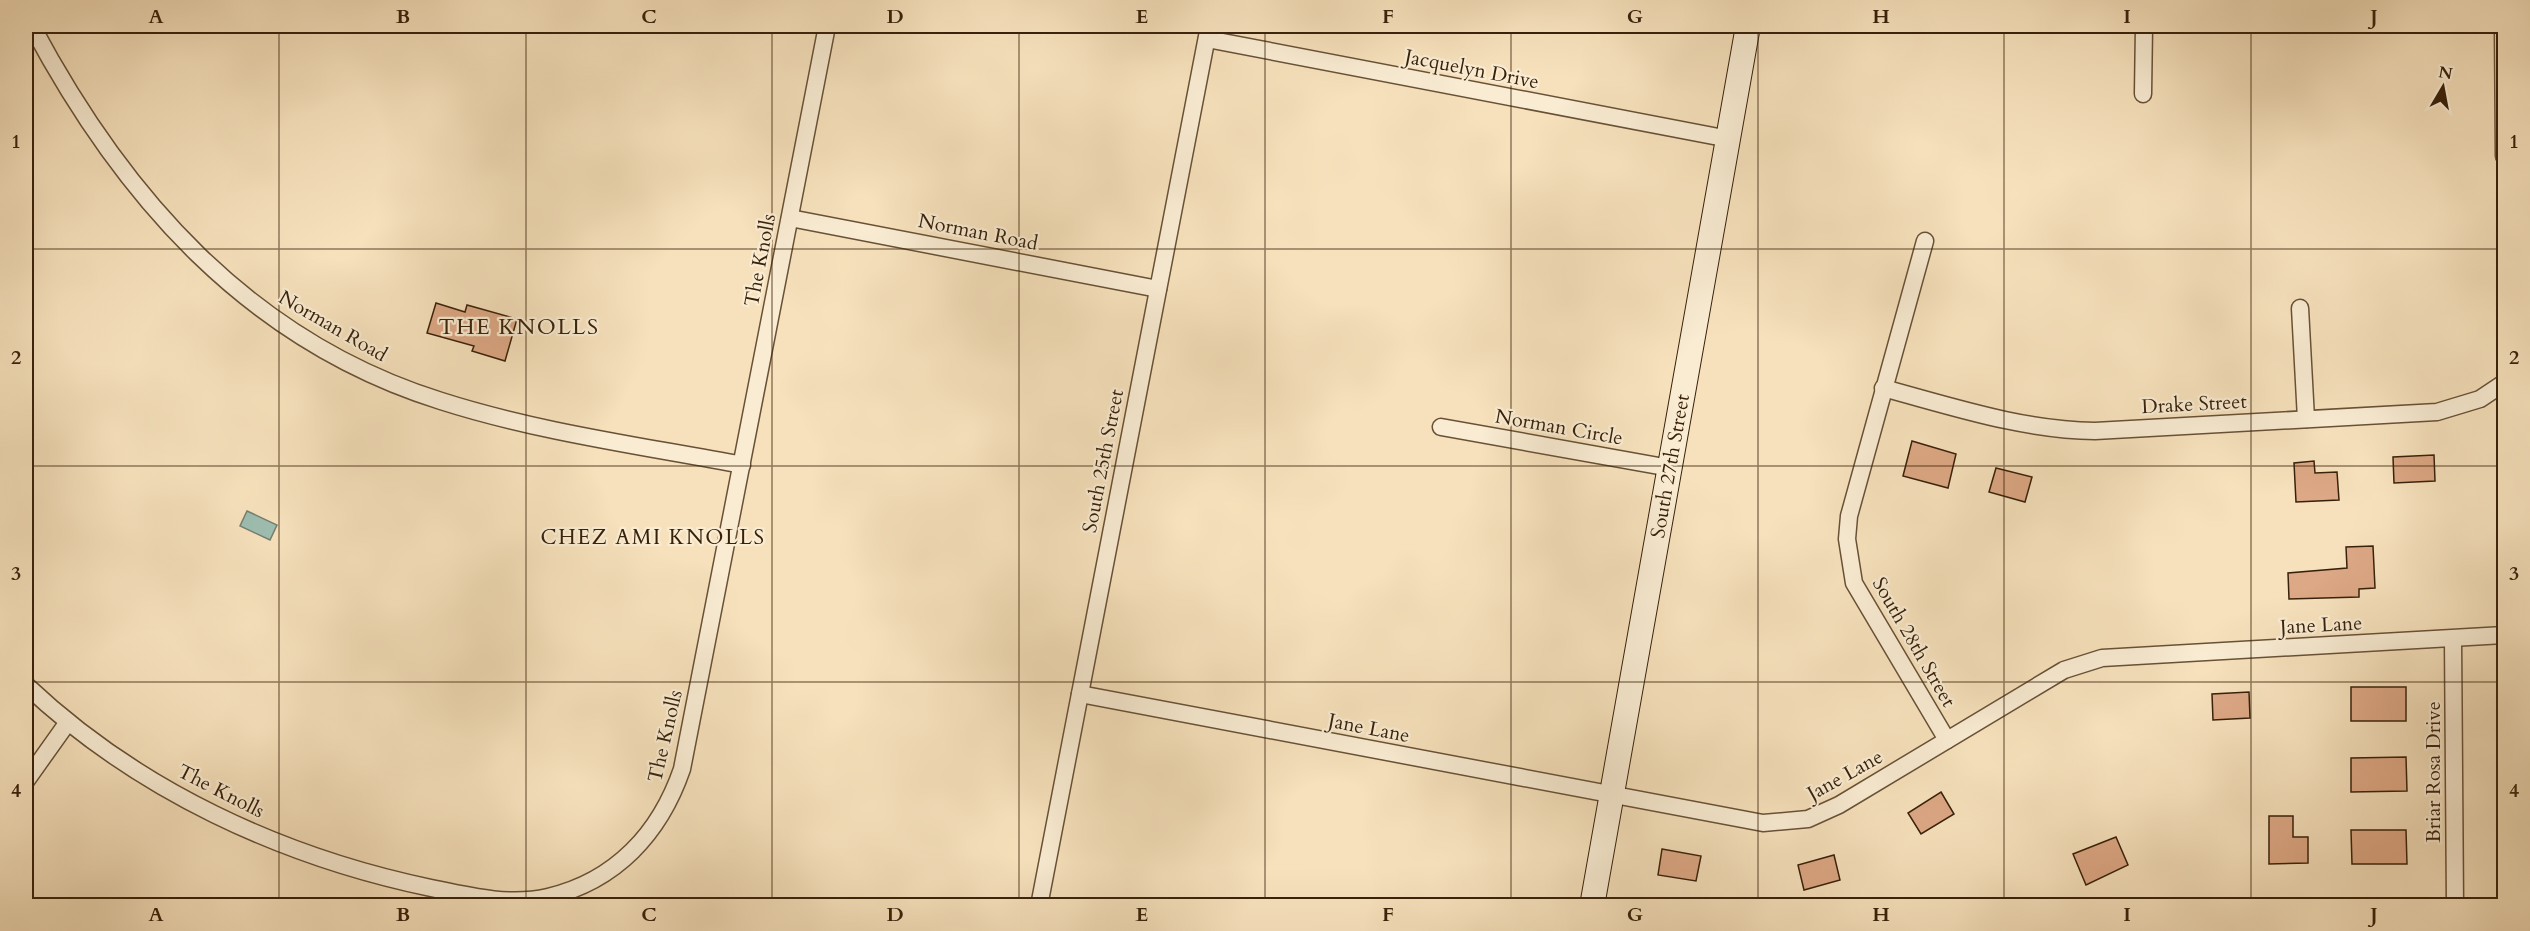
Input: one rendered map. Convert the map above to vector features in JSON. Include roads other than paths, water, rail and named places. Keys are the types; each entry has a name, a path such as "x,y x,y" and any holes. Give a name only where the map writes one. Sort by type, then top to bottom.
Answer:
{"main road":[{"name":"South 27th Street","path":"1592,906 1748,26"}],"street":[{"name":"Norman Road","path":"32,26 93,130 128,180 164,223 237,291 282,324 360,368 438,400 492,416 742,465"},
{"name":"The Knolls","path":"26,685 68,722 118,758 183,798 279,843 339,865 396,880 503,900 546,897 573,890 599,877 641,844 659,821 673,796 682,769 827,26"},
{"path":"2143,94 2144,26"},
{"path":"2503,26 2505,156"},
{"name":"Jacquelyn Drive","path":"1208,32 1729,139"},
{"name":"South 25th Street","path":"1039,906 1208,32"},
{"name":"Norman Road","path":"790,218 1158,289"},
{"name":"South 28th Street","path":"1925,241 1849,516 1846,539 1849,561 1864,603 1947,740"},
{"path":"2300,308 2306,419"},
{"name":"Drake Street","path":"1883,388 2021,425 2061,430 2437,412 2480,399 2505,383"},
{"name":"Norman Circle","path":"1441,427 1670,468"},
{"name":"Jane Lane","path":"1080,694 1763,823 1786,823 1824,813 2064,670 2102,658 2505,636"},
{"name":"Briar Rosa Drive","path":"2453,639 2455,906"},
{"path":"26,781 68,722"}],"district":[{"name":"THE KNOLLS","path":"519,327"},
{"name":"CHEZ AMI KNOLLS","path":"653,537"}]}
